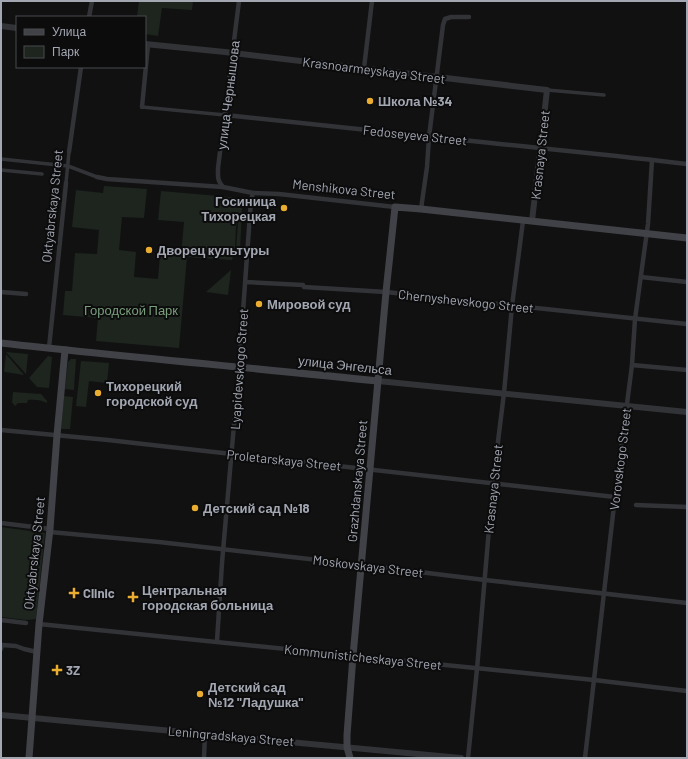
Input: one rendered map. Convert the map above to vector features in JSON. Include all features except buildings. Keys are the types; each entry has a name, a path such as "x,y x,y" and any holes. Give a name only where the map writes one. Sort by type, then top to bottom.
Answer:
{"main road":[{"name":"Menshikova Street","path":"395,207 687,238"},
{"name":"Grazhdanskaya Street","path":"350,758 347,747 353,656 395,207"},
{"name":"улица Энгельса","path":"1,343 378,381"},
{"name":"Oktyabrskaya Street","path":"29,758 39,624 50,530 65,350"}],"street":[{"path":"89,16 92,1"},
{"name":"улица Чернышова","path":"223,187 219,182 218,168 226,115 239,1"},
{"path":"364,68 372,1"},
{"path":"421,209 443,25 446,19 451,17 468,16"},
{"path":"1,26 16,28"},
{"name":"Krasnoarmeyskaya Street","path":"146,44 548,90 604,95"},
{"name":"Oktyabrskaya Street","path":"49,348 69,152 81,68"},
{"path":"142,107 144,68"},
{"name":"Krasnaya Street","path":"532,221 548,90"},
{"name":"Fedoseyeva Street","path":"142,107 599,153 687,164"},
{"name":"Menshikova Street","path":"1,159 68,166 97,177 107,179 223,187 253,193 279,194 395,207"},
{"name":"Vorovskogo Street","path":"585,758 615,497 632,365 635,319 648,224 652,160"},
{"path":"1,170 42,174"},
{"name":"Lyapidevskogo Street","path":"217,641 251,200 253,193"},
{"name":"Krasnaya Street","path":"468,758 493,482 523,220"},
{"path":"641,277 687,282"},
{"name":"Chernyshevskogo Street","path":"245,282 386,292 687,324"},
{"path":"1,292 26,294"},
{"path":"632,365 687,370"},
{"name":"улица Энгельса","path":"378,381 687,412"},
{"name":"Proletarskaya Street","path":"1,430 108,440 370,470 493,482 615,497"},
{"path":"636,505 687,507"},
{"name":"Moskovskaya Street","path":"1,523 50,530 687,603"},
{"path":"1,620 26,623"},
{"name":"Kommunisticheskaya Street","path":"39,624 217,641 687,691"},
{"path":"1,648 2,645 16,646 37,652"},
{"name":"Leningradskaya Street","path":"1,715 462,758"},
{"path":"204,758 206,734"}],"green space":[{"path":"139,1 193,1 192,10 162,8 158,36 146,34 146,16 137,16"},
{"name":"Городской Парк","path":"104,186 147,189 144,218 122,217 119,250 136,252 134,277 158,279 160,255 181,256 184,222 158,220 161,191 241,198 239,207 242,208 240,251 236,248 239,212 236,227 235,248 232,260 187,257 179,348 96,341 98,318 63,315 65,291 72,291 75,253 97,254 99,230 72,227 76,190 103,193"},
{"path":"231,270 228,295 206,292"},
{"path":"6,352 28,354 26,374"},
{"path":"6,354 24,375 4,371"},
{"path":"48,356 52,357 49,388 37,387 29,378"},
{"path":"71,359 76,359 74,390 65,389 68,362"},
{"path":"81,361 109,363 107,383 89,381 86,407 76,406"},
{"path":"13,392 41,394 47,403 40,400 28,400 27,403 18,403 15,406 12,402"},
{"path":"64,396 73,397 70,429 61,429"},
{"path":"1,527 45,533 36,619 26,620 1,617"}],"place":[{"name":"Школа №34","path":"370,101"},
{"name":"Госиница Тихорецкая","path":"284,208"},
{"name":"Дворец культуры","path":"149,250"},
{"name":"Мировой суд","path":"259,304"},
{"name":"Тихорецкий городской суд","path":"98,393"},
{"name":"Детский сад №18","path":"195,508"},
{"name":"Clinic","path":"74,593"},
{"name":"Центральная городская больница","path":"133,597"},
{"name":"3Z","path":"57,670"},
{"name":"Детский сад №12 \"Ладушка\"","path":"200,694"}]}
